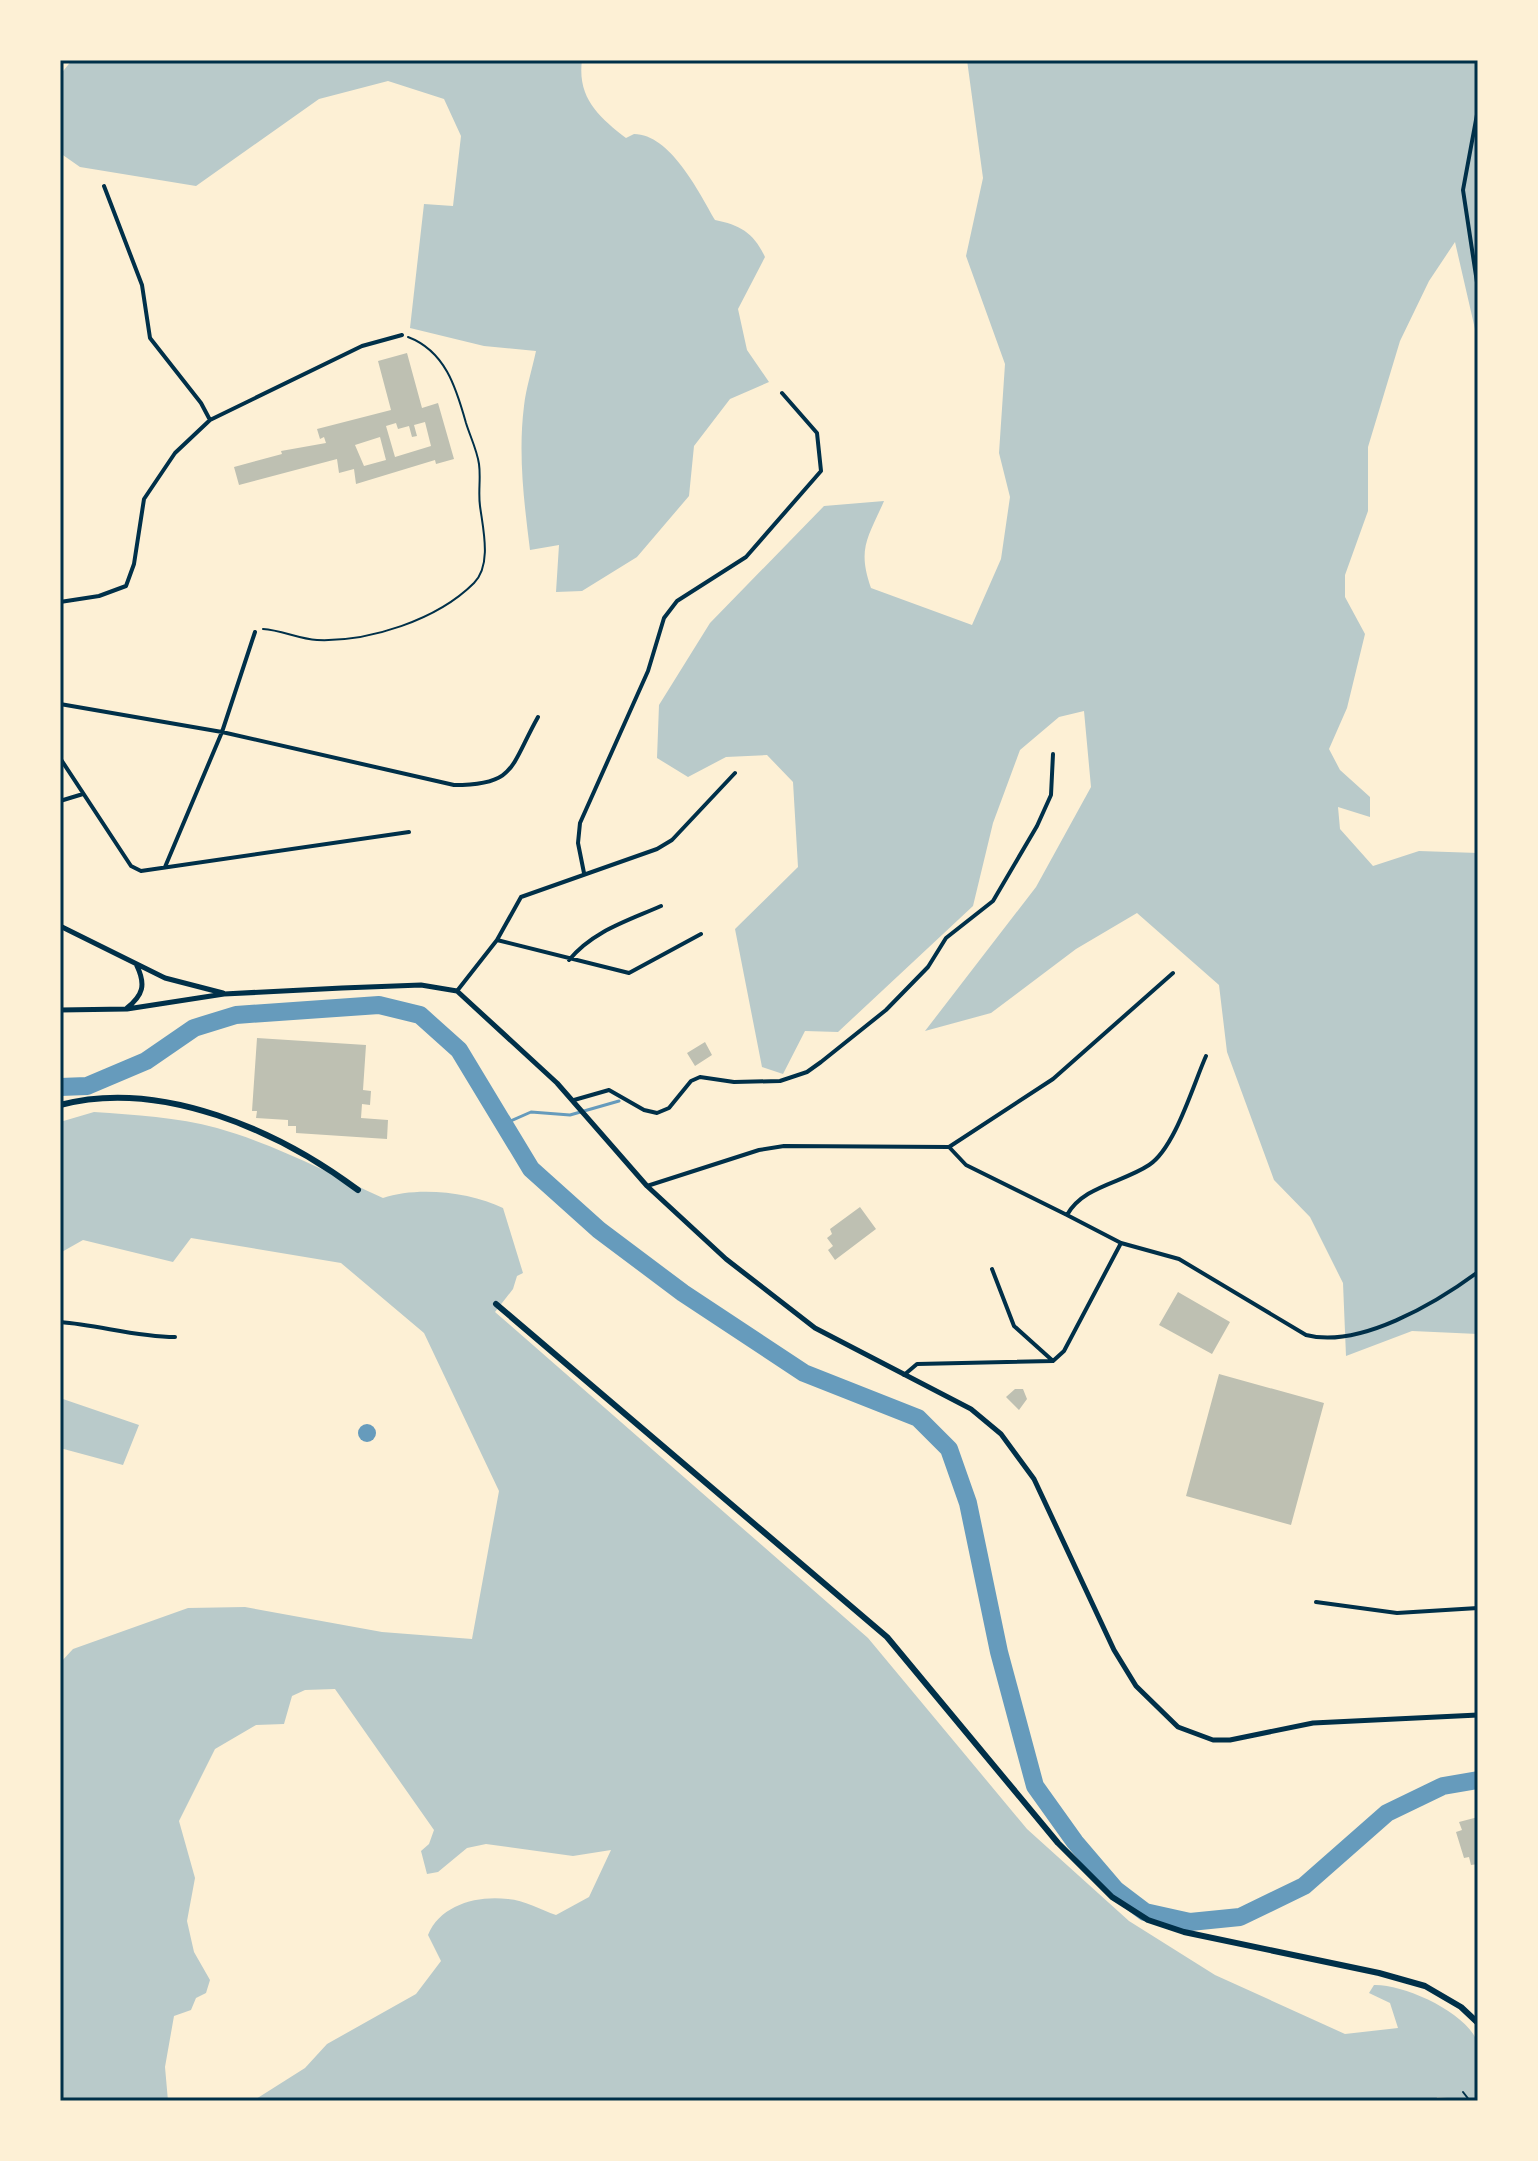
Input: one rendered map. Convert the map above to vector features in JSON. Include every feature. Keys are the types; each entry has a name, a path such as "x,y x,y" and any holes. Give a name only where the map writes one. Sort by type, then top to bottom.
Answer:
{"main road":[{"path":"60,1105 108,1098 155,1101 206,1113 304,1151 358,1190"},
{"path":"496,1304 887,1637 1058,1843 1112,1897 1148,1920 1184,1932 1379,1973 1425,1986 1461,2007 1478,2023"}],"street":[{"path":"1478,109 1463,190 1478,289"},
{"path":"104,186 142,285 150,338 201,403 210,420"},
{"path":"60,602 99,596 126,586 134,564 144,499 175,453 210,420 362,346 402,335"},
{"path":"584,873 578,843 580,823 648,671 664,618 677,601 746,557 821,471 817,433 782,393"},
{"path":"165,867 222,732 255,632"},
{"path":"60,704 222,732 360,761 396,774 454,785 485,785 499,780 508,771 538,717"},
{"path":"576,1103 609,1090 644,1110 657,1113 669,1108 691,1081 700,1077 734,1082 780,1081 807,1072 886,1010 928,967 946,938 993,901 1037,826 1051,795 1053,754"},
{"path":"60,758 135,869 409,832"},
{"path":"457,991 497,940 521,897 657,849 672,840 735,773"},
{"path":"60,801 83,794"},
{"path":"569,960 582,944 603,931 661,906"},
{"path":"60,926 165,978 224,994"},
{"path":"497,940 629,973 701,934"},
{"path":"127,1009 143,990 144,983 137,965"},
{"path":"647,1186 759,1150 784,1146 949,1147 1053,1079 1173,973"},
{"path":"60,1010 127,1009 224,994 421,985 457,991 576,1103 647,1186 726,1259 797,1316 971,1409 1014,1448 1034,1479 1114,1650 1136,1686 1178,1727 1213,1740 1230,1740 1313,1723 1478,1715"},
{"path":"1067,1215 1075,1200 1151,1164 1172,1134 1206,1056"},
{"path":"949,1147 966,1165 1121,1243 1179,1259 1306,1335 1319,1338 1356,1336 1411,1312 1478,1272"},
{"path":"904,1375 917,1364 1053,1361 1064,1351 1121,1243"},
{"path":"992,1269 1014,1326 1053,1361"},
{"path":"60,1322 101,1326 147,1337 175,1337"},
{"path":"1316,1602 1397,1613 1478,1608"}],"lane":[{"path":"1463,2092 1470,2101"}],"path":[{"path":"255,632 268,629 316,640 352,638 405,625 455,596 481,575 485,561 477,486 479,460 461,399 428,344 402,335"}],"shaded area":[{"path":"72,60 582,60 583,85 599,114 626,138 634,134 660,144 682,166 715,220 745,231 761,249 765,257 738,309 747,350 769,382 730,399 694,446 689,496 637,557 582,591 556,592 559,545 530,550 524,496 522,424 536,351 484,346 410,328 424,204 453,206 461,136 444,99 388,81 319,99 196,186 80,167 60,153 60,75"},
{"path":"967,60 1478,60 1478,342 1455,242 1429,281 1400,341 1368,447 1368,511 1345,575 1345,597 1365,634 1347,708 1329,749 1340,770 1370,797 1370,817 1338,807 1340,829 1373,866 1419,851 1478,853 1478,1334 1412,1331 1346,1356 1343,1283 1310,1217 1274,1180 1227,1052 1219,985 1137,913 1076,949 991,1013 925,1031 1036,887 1091,787 1084,711 1059,717 1020,750 993,823 973,906 838,1032 805,1031 783,1074 762,1067 735,929 798,867 793,782 767,755 726,757 688,777 657,758 659,705 710,623 824,506 884,501 866,543 865,563 871,588 972,625 1001,559 1010,497 999,453 1005,364 966,256 983,178"},
{"path":"94,1112 171,1119 217,1128 280,1151 383,1198 412,1192 444,1192 476,1198 503,1208 523,1273 517,1276 513,1289 495,1312 868,1638 1027,1829 1129,1921 1215,1975 1345,2034 1398,2028 1390,2003 1369,1993 1374,1985 1402,1989 1449,2011 1472,2033 1478,2044 1478,2101 1437,2097 1436,2101 253,2101 305,2068 327,2044 416,1994 441,1961 428,1935 450,1909 472,1901 496,1898 520,1901 556,1915 589,1897 611,1850 573,1856 486,1844 467,1848 438,1872 427,1874 421,1851 429,1844 434,1830 335,1689 305,1690 292,1696 284,1724 256,1725 215,1749 179,1821 195,1878 187,1921 194,1952 210,1980 206,1993 196,1998 191,2010 174,2016 165,2067 168,2101 60,2101 60,1663 73,1649 188,1608 245,1607 382,1632 472,1639 499,1491 424,1333 341,1263 191,1238 173,1262 83,1240 60,1253 60,1122"},
{"path":"60,1398 139,1425 123,1465 60,1448"}],"water":[{"path":"363,1424 371,1424 376,1433 374,1440 363,1442 358,1437 358,1429"}],"building":[{"path":"407,353 422,408 438,403 454,459 436,464 435,460 356,484 354,469 339,473 337,459 239,485 234,467 282,454 281,451 326,443 324,437 320,439 317,429 391,410 378,361","holes":["425,422 431,446 395,457 386,426 396,423 398,429 409,426 412,437 417,436 414,425","380,437 386,460 364,466 355,445"]},
{"path":"257,1038 366,1045 363,1090 371,1091 370,1105 362,1104 361,1118 388,1120 387,1139 296,1133 296,1126 288,1126 288,1120 256,1118 257,1111 252,1111"},
{"path":"705,1042 712,1055 695,1066 687,1053"},
{"path":"860,1207 876,1229 835,1260 828,1250 833,1246 827,1238 832,1234 830,1229"},
{"path":"1178,1292 1230,1322 1212,1354 1159,1325"},
{"path":"1219,1374 1324,1403 1291,1525 1186,1496"},
{"path":"1015,1389 1023,1389 1027,1399 1019,1410 1006,1397"},
{"path":"1478,1817 1478,1864 1471,1865 1469,1857 1464,1858 1456,1832 1462,1830 1459,1822"}],"waterway":[{"path":"60,1087 87,1086 146,1061 194,1028 236,1015 379,1005 420,1015 459,1050 531,1169 599,1230 683,1293 804,1373 918,1418 949,1449 968,1503 999,1652 1035,1786 1075,1842 1116,1890 1145,1912 1190,1922 1240,1917 1304,1886 1387,1813 1443,1786 1478,1780"},
{"path":"504,1124 531,1112 570,1115 619,1101"}]}
